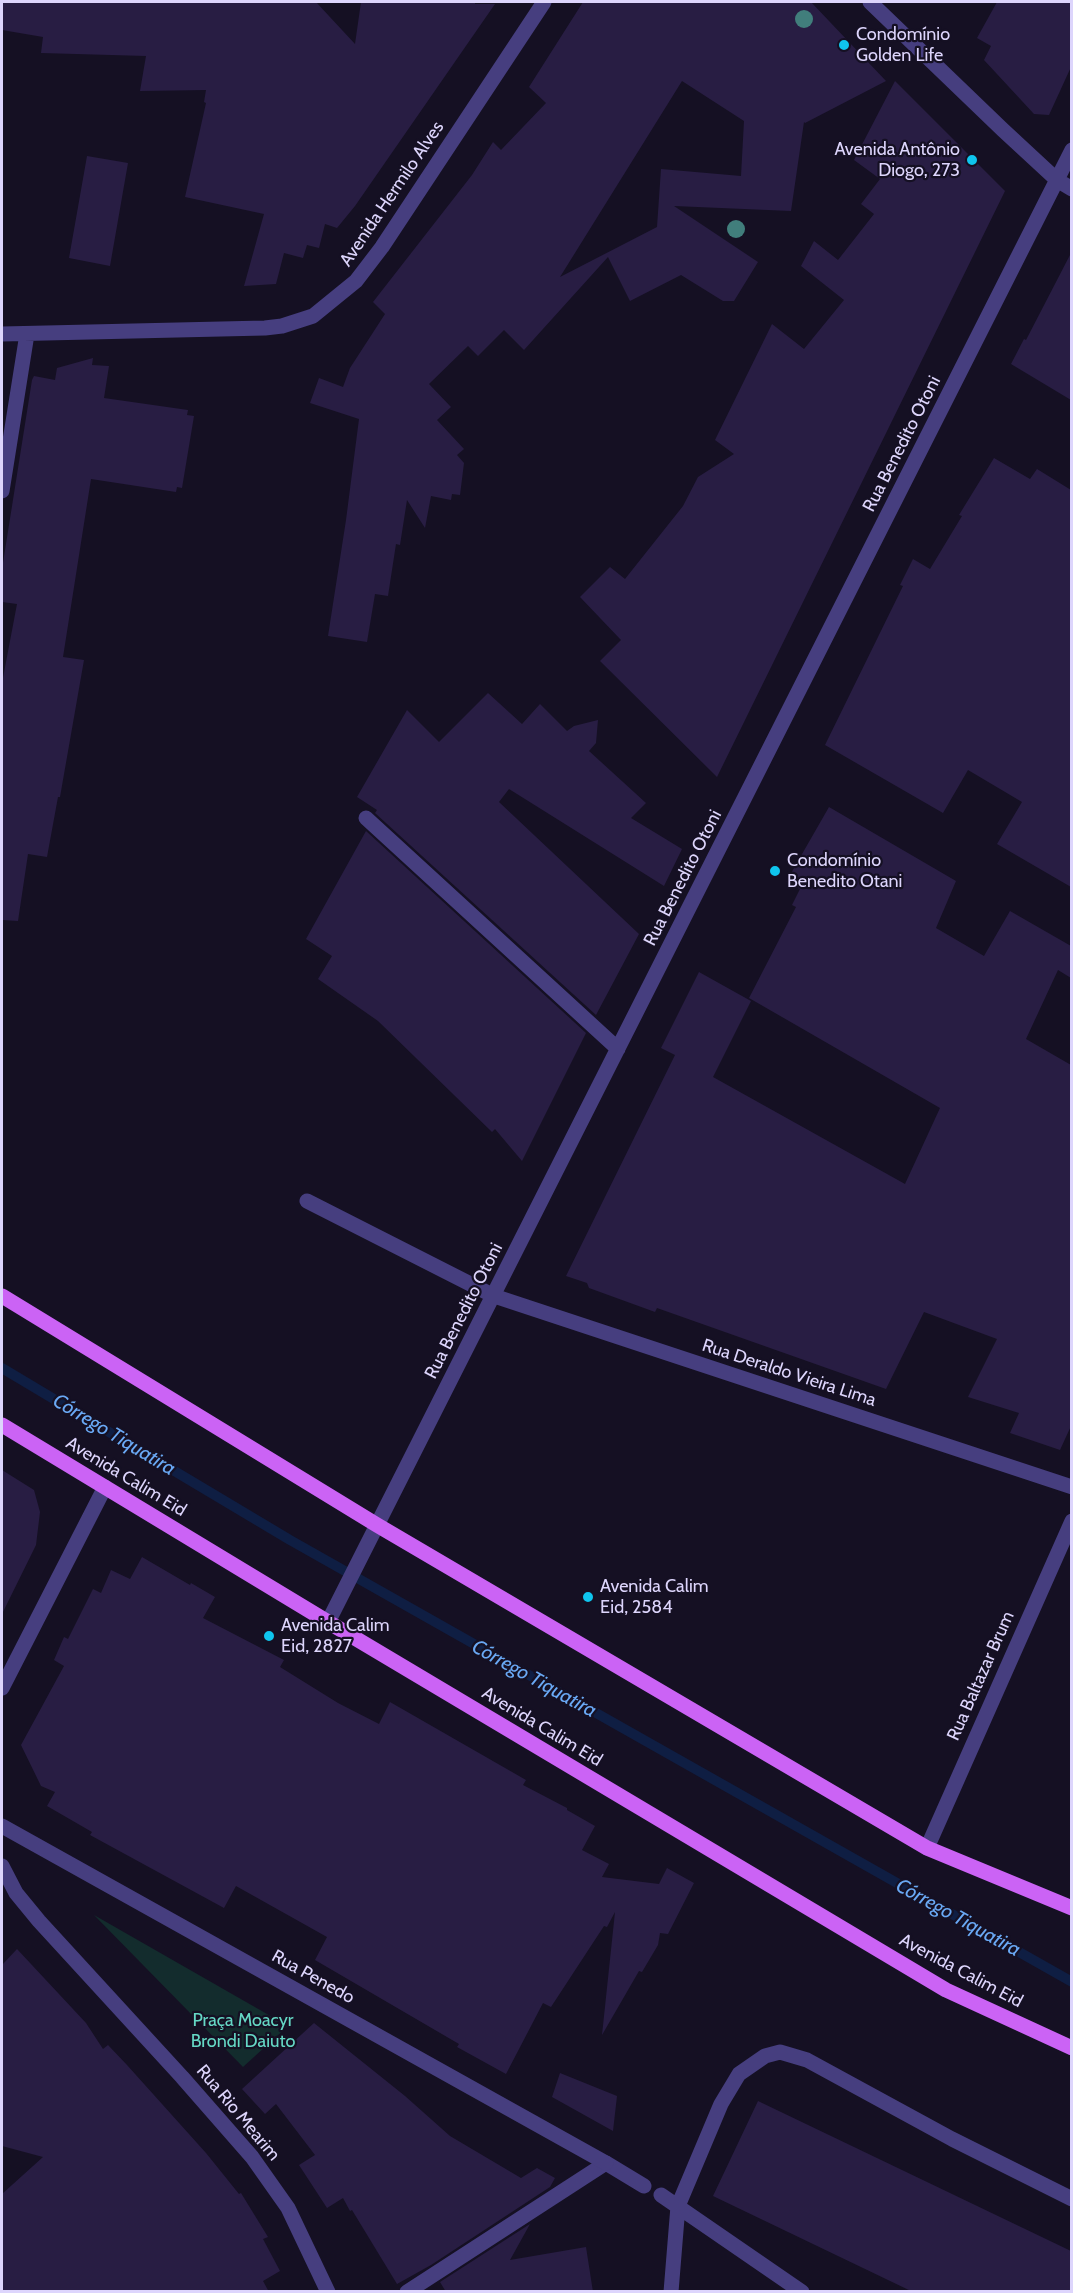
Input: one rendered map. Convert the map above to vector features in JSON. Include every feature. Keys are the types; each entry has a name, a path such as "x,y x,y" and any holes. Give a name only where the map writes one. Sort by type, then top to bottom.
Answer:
{"main road":[{"path":"2,1296 377,1525 927,1848 1071,1908"},
{"name":"Avenida Calim Eid","path":"2,1425 946,1990 1071,2048"}],"street":[{"name":"Avenida Hermilo Alves","path":"2,334 265,328 282,326 313,316 356,281 382,246 544,2"},
{"path":"870,2 1003,130 1057,180 1071,189"},
{"name":"Rua Benedito Otoni","path":"328,1622 1071,150"},
{"path":"2,491 27,334"},
{"path":"366,818 618,1050"},
{"name":"Rua Deraldo Vieira Lima","path":"307,1201 494,1296 1071,1487"},
{"path":"2,1688 105,1486"},
{"name":"Rua Baltazar Brum","path":"927,1848 1071,1521"},
{"name":"Rua Penedo","path":"2,1826 644,2186"},
{"name":"Rua Rio Mearim","path":"2,1866 16,1893 39,1921 252,2157 288,2208 328,2292"},
{"path":"671,2292 678,2206 721,2104 739,2074 765,2056 780,2052 807,2060 952,2139 1071,2199"},
{"path":"407,2292 606,2163"},
{"path":"661,2195 802,2292"}],"green space":[{"name":"Praça Moacyr Brondi Daiuto","path":"94,1915 288,2026 243,2067"}],"building":[{"path":"2,2 316,2 355,44 361,2 495,4 355,206 337,228 325,224 319,248 307,245 303,258 284,253 276,284 244,286 264,214 185,197 206,103 204,102 206,90 140,91 146,56 41,53 43,37 2,30"},
{"path":"583,2 811,2 886,81 804,122 791,211 674,206 758,262 734,301 723,301 681,275 630,301 608,257 524,350 504,330 478,356 468,346 429,384 451,407 437,420 464,449 457,455 464,463 460,495 452,494 451,500 431,496 425,528 407,500 400,545 396,544 388,596 375,594 367,642 328,636 359,419 310,403 319,378 343,387 350,368 385,314 373,302 472,175 493,142 501,150 546,103 529,87","holes":["682,81 744,121 741,176 661,169 657,227 560,277"]},
{"path":"997,2 1071,2 1071,67 1049,115 1034,114 984,60 991,46 977,38"},
{"path":"895,81 1005,191 717,777 600,661 621,640 580,597 610,567 625,579 683,506 698,477 734,454 715,440 772,324 804,349 844,300 801,266 814,241 838,260 874,214 861,204 880,179 854,160"},
{"path":"87,156 128,163 110,266 69,258"},
{"path":"1071,253 1071,400 1011,364"},
{"path":"93,358 92,365 109,366 104,398 188,410 187,415 194,416 182,488 177,487 176,492 91,479 63,657 84,660 60,797 58,797 47,857 28,854 18,921 2,920 2,683 17,604 2,602 2,569 32,380 34,376 55,380 57,368"},
{"path":"994,458 1030,479 1037,469 1071,490 1071,887 997,844 1022,802 968,770 943,813 825,745 903,586 900,585 913,559 930,569 962,516 959,515"},
{"path":"488,693 522,724 540,704 567,731 574,726 598,720 596,743 589,751 646,803 631,818 682,849 664,886 509,789 499,802 639,934 596,1015 375,813 377,810 357,797 407,710 439,742"},
{"path":"829,807 956,881 936,928 984,956 1010,911 1071,946 1071,978 1058,970 1026,1039 1071,1065 1071,1426 1060,1450 1010,1433 1019,1413 968,1397 997,1339 924,1312 886,1389 657,1308 655,1312 589,1288 587,1283 566,1276 675,1055 661,1048 699,972 751,1001 713,1077 905,1184 940,1108 749,998 796,907 792,905 800,889 786,882"},
{"path":"366,831 586,1033 522,1161 495,1129 492,1132 378,1021 318,979 332,956 306,939"},
{"path":"2,1470 34,1490 40,1512 36,1545 2,1614"},
{"path":"142,1557 215,1597 203,1618 284,1660 280,1667 338,1703 379,1724 390,1702 526,1780 523,1785 595,1826 582,1850 609,1864 602,1877 659,1884 667,1868 694,1883 668,1934 660,1933 658,1945 642,1972 639,1971 602,2035 615,1912 551,2007 543,2003 506,2074 457,2047 459,2044 315,1960 327,1937 236,1886 224,1908 90,1835 92,1832 47,1806 55,1792 41,1786 21,1745 64,1666 54,1660 64,1637 68,1639 93,1589 101,1593 111,1570 130,1579"},
{"path":"17,1949 86,2023 103,2049 108,2045 206,2153 239,2194 241,2193 268,2237 263,2239 280,2271 263,2281 269,2292 2,2292 2,2194 43,2157 2,2146 2,1965"},
{"path":"314,2023 405,2096 450,2136 521,2178 537,2168 555,2178 550,2187 431,2265 397,2284 343,2198 327,2208 299,2165 315,2155 276,2104 265,2114 242,2089"},
{"path":"560,2073 617,2096 613,2131 552,2097"},
{"path":"758,2101 1071,2251 1071,2292 913,2292 713,2196"},
{"path":"530,2224 510,2260 586,2247 593,2292 446,2292 440,2282"}],"waterway":[{"name":"Córrego Tiquatira","path":"2,1368 290,1540 1072,1982"}],"place":[{"name":"Condomínio Golden Life","path":"844,45"},
{"name":"Avenida Antônio Diogo, 273","path":"972,160"},
{"name":"Condomínio Benedito Otani","path":"775,871"},
{"name":"Avenida Calim Eid, 2584","path":"588,1597"},
{"name":"Avenida Calim Eid, 2827","path":"269,1636"}]}
